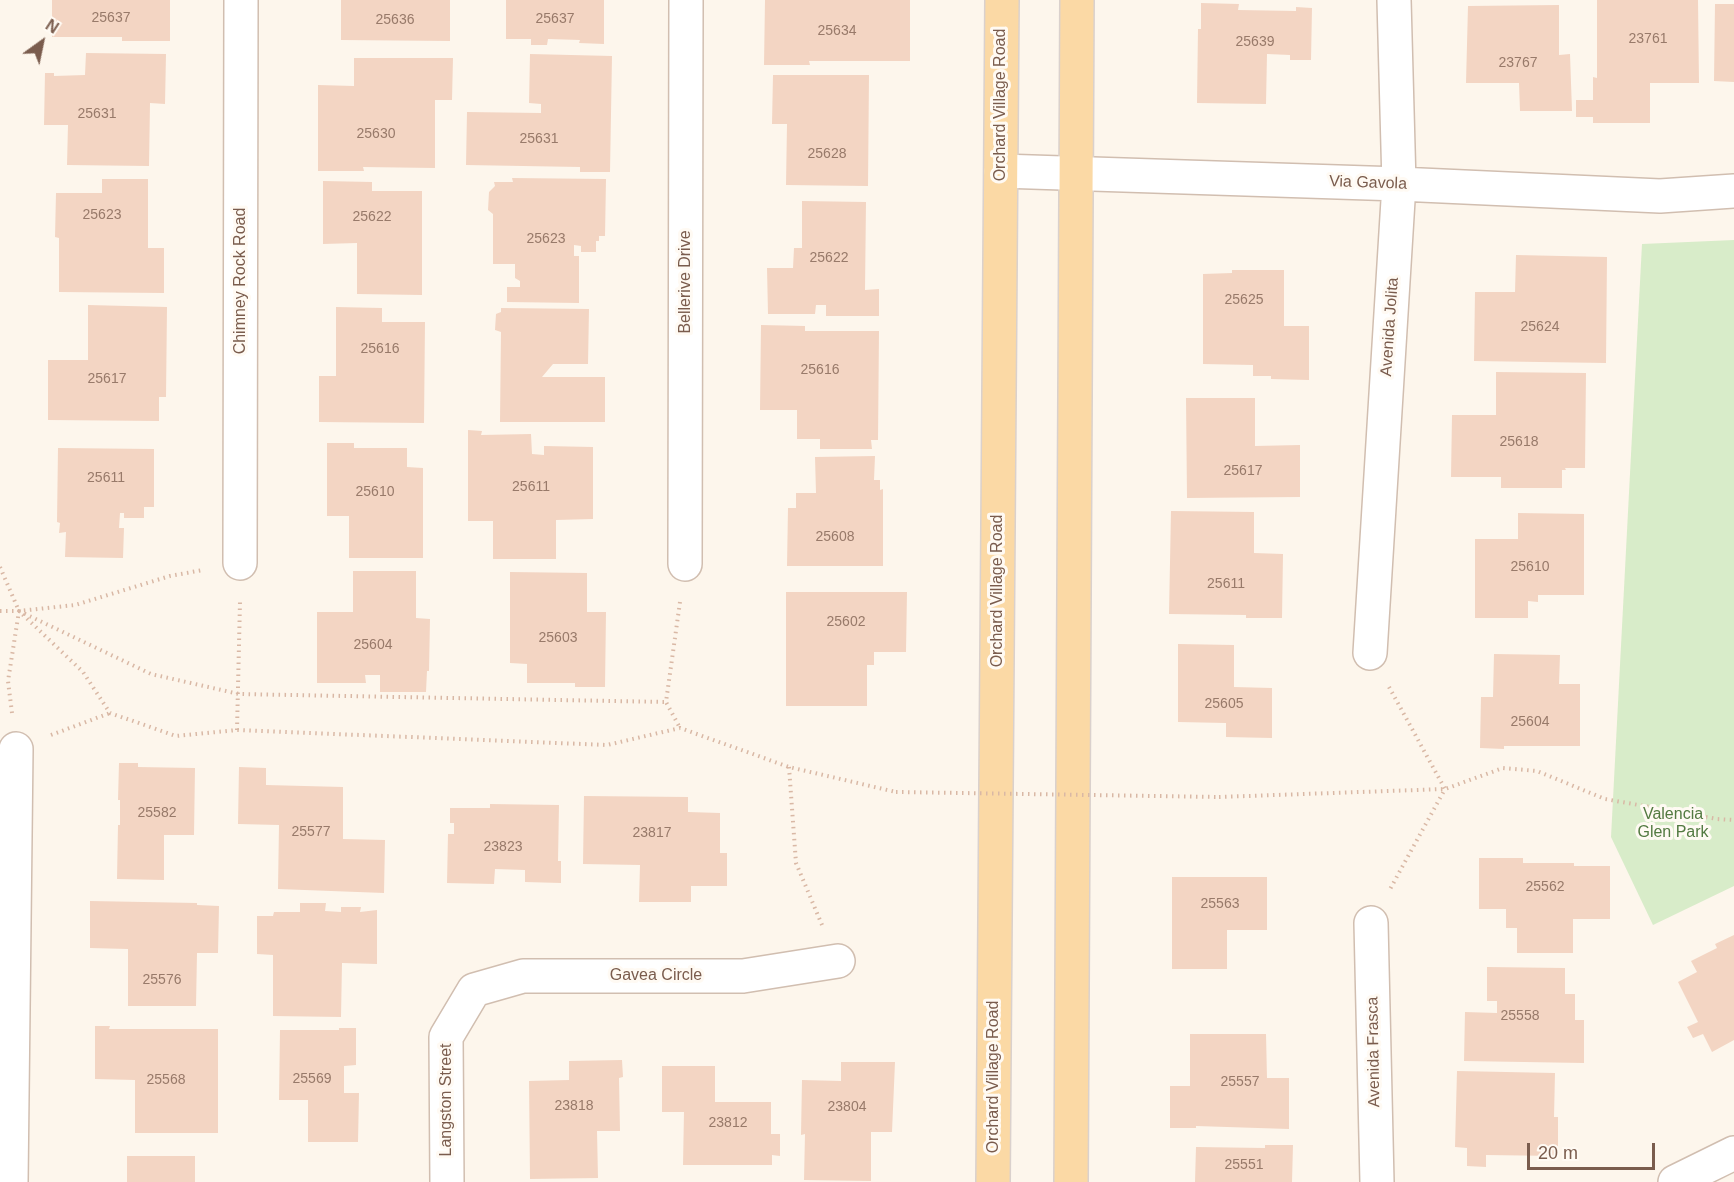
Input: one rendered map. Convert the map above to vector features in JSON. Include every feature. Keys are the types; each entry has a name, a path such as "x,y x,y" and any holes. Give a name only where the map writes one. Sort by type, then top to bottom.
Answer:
{"main road":[{"name":"Orchard Village Road","path":"993,1182 1002,0"},
{"path":"1071,1182 1077,0"}],"street":[{"name":"Chimney Rock Road","path":"240,563 241,0"},
{"name":"Bellerive Drive","path":"686,0 686,564"},
{"name":"Avenida Jolita","path":"1370,654 1399,184 1394,0"},
{"name":"Via Gavola","path":"1001,171 1399,184 1660,196 1734,191"},
{"path":"11,1182 16,748"},
{"name":"Avenida Frasca","path":"1371,923 1377,1182"},
{"name":"Gavea Circle","path":"474,990 523,976 743,976 838,961"},
{"name":"Langston Street","path":"447,1182 446,1037 474,990"},
{"path":"1675,1182 1734,1153"}],"path":[{"path":"0,611 75,605 170,576 240,563 237,730"},
{"path":"680,728 666,702 686,564"},
{"path":"0,567 19,611 83,672 110,713 176,736 237,730 607,745 680,728 789,767 896,792 1219,797 1445,789 1503,768 1537,771 1605,799 1734,820"},
{"path":"19,611 151,674 239,694 666,702"},
{"path":"19,611 8,681 16,748 110,713"},
{"path":"1370,654 1445,789"},
{"path":"789,767 796,863 838,961"},
{"path":"1371,923 1445,789"}],"green space":[{"name":"Valencia Glen Park","path":"1734,240 1734,886 1653,925 1611,837 1642,244"}],"building":[{"path":"52,0 170,0 170,41 122,41 122,37 52,37"},
{"path":"341,0 450,0 450,41 341,40"},
{"path":"506,0 604,0 604,44 579,43 580,40 548,39 547,45 531,45 531,39 506,39"},
{"path":"765,0 910,0 910,61 809,61 810,65 764,65"},
{"path":"1597,0 1698,0 1699,83 1650,83 1650,123 1593,123 1593,117 1576,117 1576,100 1593,100 1593,77 1597,78"},
{"path":"1201,3 1239,4 1238,10 1296,11 1296,7 1312,8 1311,60 1290,60 1290,55 1267,54 1266,104 1197,103 1198,29 1201,29"},
{"path":"1715,4 1734,4 1734,82 1714,81"},
{"path":"1559,5 1559,55 1570,54 1572,111 1520,111 1519,83 1466,83 1468,6"},
{"path":"86,53 166,54 165,104 150,103 149,166 67,165 68,125 44,125 45,73 54,73 54,76 85,75"},
{"path":"530,54 612,56 610,172 580,172 580,167 466,165 467,112 541,113 541,104 529,103"},
{"path":"354,58 453,58 452,100 435,100 435,168 363,167 364,171 318,171 318,85 354,86"},
{"path":"773,75 869,75 868,186 786,185 787,124 772,124"},
{"path":"512,178 606,179 605,236 599,236 599,241 596,241 596,252 581,252 581,246 574,245 574,256 579,256 579,303 507,302 507,287 520,287 520,281 515,278 515,264 493,264 493,214 488,210 489,192 495,186 494,182 513,182"},
{"path":"102,179 148,179 148,248 164,248 164,293 59,292 59,238 55,237 56,193 102,193"},
{"path":"323,181 372,182 372,191 422,191 422,295 357,294 357,243 323,244"},
{"path":"802,201 866,202 865,290 879,289 879,316 826,316 826,305 816,305 815,314 768,314 767,268 793,268 794,248 802,248"},
{"path":"1516,255 1607,257 1606,363 1474,361 1475,292 1515,292"},
{"path":"1232,270 1284,270 1284,326 1309,326 1309,380 1253,376 1253,365 1203,364 1203,274 1232,273"},
{"path":"88,305 167,307 166,397 159,397 159,421 48,420 48,360 88,360"},
{"path":"336,307 382,308 382,322 425,322 424,423 319,422 319,376 336,376"},
{"path":"501,308 589,309 588,364 553,364 542,377 605,377 605,422 500,422 501,332 495,330 496,314 501,312"},
{"path":"761,325 805,326 805,331 879,331 878,440 871,440 872,449 820,449 820,439 797,439 797,410 760,410"},
{"path":"1496,372 1586,373 1585,468 1562,470 1562,488 1501,488 1501,477 1451,477 1452,415 1496,415"},
{"path":"1186,398 1255,398 1255,446 1300,445 1300,497 1187,498"},
{"path":"468,430 482,431 481,435 531,434 532,454 544,455 544,446 593,447 593,519 556,520 556,559 493,559 493,521 468,521"},
{"path":"327,443 354,443 354,448 407,448 407,467 423,468 423,558 349,558 349,516 327,516"},
{"path":"58,448 154,449 154,507 144,507 144,518 124,518 124,513 120,513 119,528 124,528 123,558 65,557 66,532 59,533 60,523 57,522"},
{"path":"875,456 874,480 880,480 880,490 883,489 883,566 787,566 788,508 796,508 796,493 816,493 815,457"},
{"path":"1171,511 1254,512 1254,553 1283,554 1282,618 1169,614"},
{"path":"1518,513 1584,514 1584,595 1538,595 1538,602 1528,601 1528,618 1475,618 1475,539 1518,539"},
{"path":"353,571 416,571 416,618 430,619 429,671 427,671 426,692 380,692 380,675 365,675 366,683 317,683 317,612 353,612"},
{"path":"510,572 587,573 587,612 606,612 605,687 575,687 575,683 527,683 527,664 510,663"},
{"path":"786,592 907,592 906,652 874,652 874,665 867,665 867,706 786,706"},
{"path":"1178,644 1234,645 1234,687 1272,688 1272,738 1226,737 1226,723 1178,722"},
{"path":"1494,654 1560,655 1559,684 1580,684 1580,746 1480,748 1481,697 1493,697"},
{"path":"119,763 138,763 138,767 195,768 194,835 164,835 164,880 117,879 118,825 120,825"},
{"path":"239,767 266,768 266,785 343,787 343,839 385,840 384,893 278,889 279,825 238,824"},
{"path":"584,796 688,797 688,812 720,813 720,853 727,853 727,886 691,886 691,902 639,902 640,865 583,864"},
{"path":"490,804 559,805 558,861 561,861 561,883 525,882 525,870 495,869 494,884 447,883 448,834 454,834 454,823 450,823 450,808 490,808"},
{"path":"1479,858 1523,858 1523,863 1610,866 1610,919 1573,919 1573,953 1517,953 1517,928 1506,928 1506,909 1479,909"},
{"path":"1172,877 1267,877 1267,930 1227,930 1227,969 1172,969"},
{"path":"90,901 197,903 197,905 219,906 218,953 197,953 196,1006 128,1006 128,949 90,948"},
{"path":"300,903 326,903 325,911 341,912 341,907 361,907 360,912 377,910 377,964 342,963 341,1017 273,1016 273,955 257,954 257,916 273,916 274,912 300,912"},
{"path":"1734,935 1734,1040 1712,1052 1703,1034 1693,1038 1687,1027 1698,1022 1678,982 1697,972 1691,961 1717,948 1715,944"},
{"path":"1487,967 1565,968 1565,994 1575,994 1575,1020 1584,1020 1584,1063 1464,1061 1465,1012 1497,1013 1497,1001 1487,1001"},
{"path":"95,1026 110,1026 109,1029 218,1029 218,1133 135,1133 135,1080 95,1079"},
{"path":"339,1028 356,1028 356,1065 344,1066 344,1093 359,1093 358,1142 308,1142 308,1100 279,1100 280,1030 339,1030"},
{"path":"1190,1034 1266,1034 1267,1078 1289,1078 1289,1129 1196,1126 1196,1128 1170,1128 1170,1086 1190,1086"},
{"path":"622,1060 623,1077 619,1078 620,1131 597,1131 598,1178 530,1179 529,1081 569,1080 569,1061"},
{"path":"841,1062 895,1062 892,1132 871,1132 871,1181 804,1180 805,1134 801,1135 802,1080 841,1081"},
{"path":"662,1066 715,1066 715,1102 771,1102 771,1134 780,1134 780,1156 772,1155 772,1165 683,1165 684,1112 662,1112"},
{"path":"1457,1071 1555,1073 1554,1117 1558,1117 1558,1156 1486,1155 1486,1167 1467,1166 1467,1148 1455,1147"},
{"path":"1265,1145 1293,1145 1292,1182 1195,1182 1196,1147 1265,1148"},
{"path":"127,1156 195,1156 195,1182 127,1182"}]}
